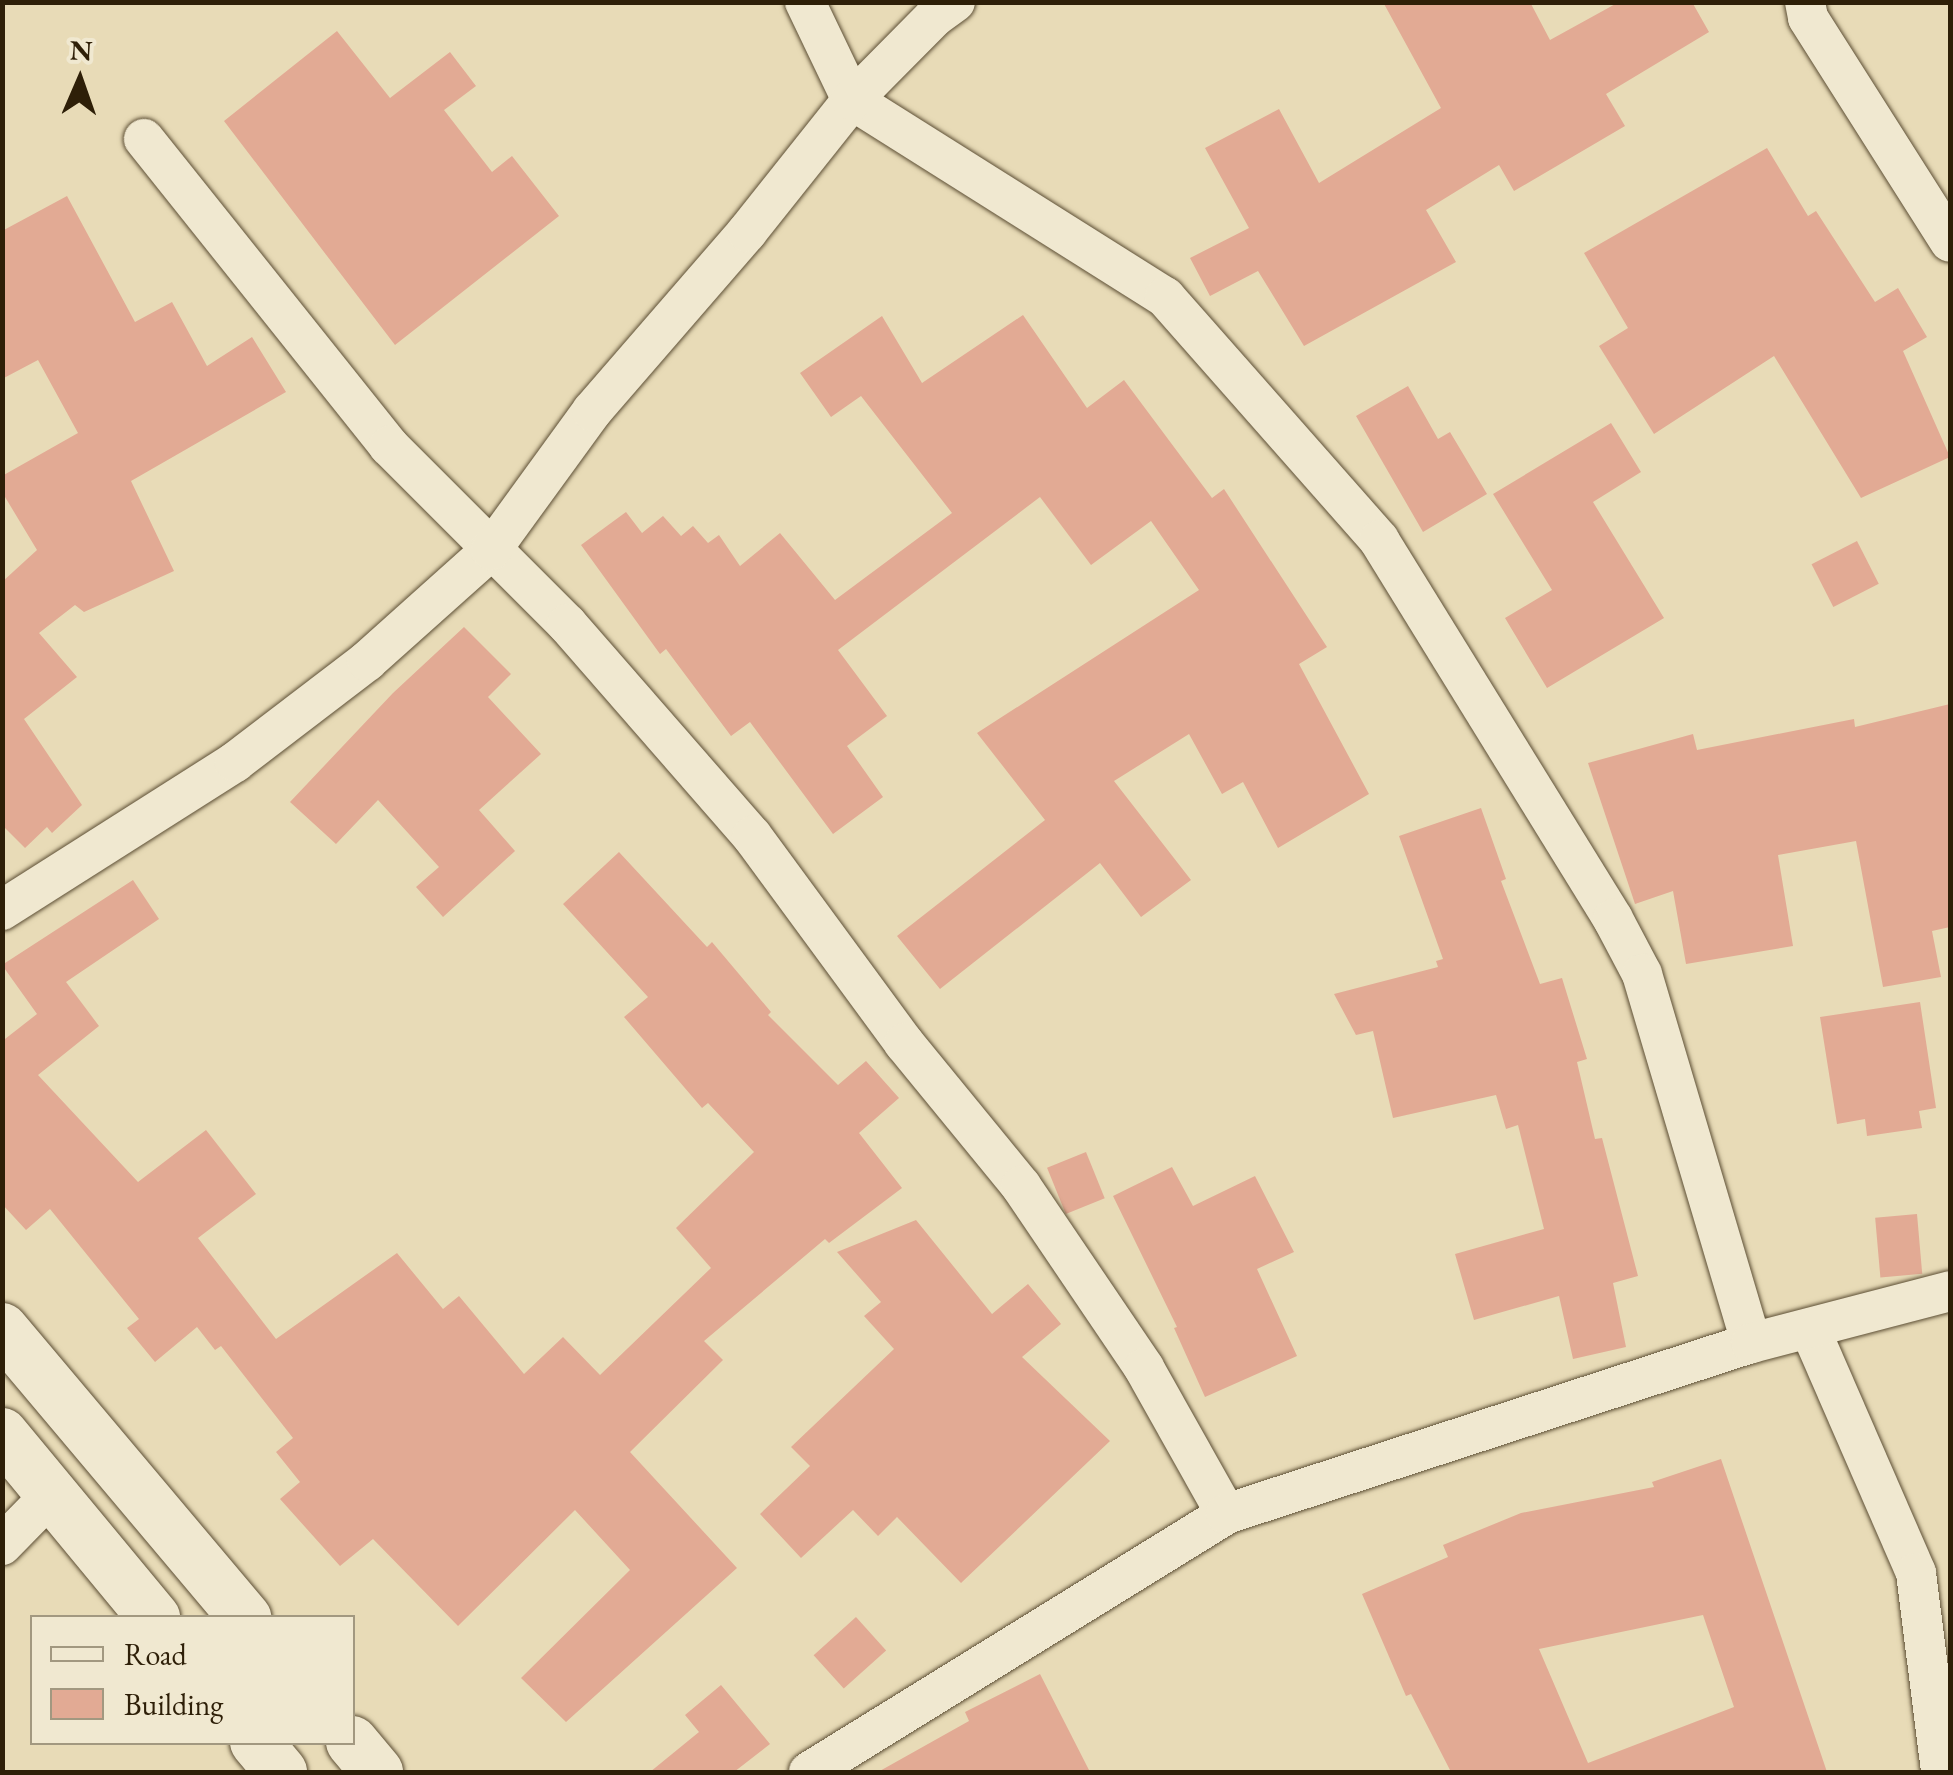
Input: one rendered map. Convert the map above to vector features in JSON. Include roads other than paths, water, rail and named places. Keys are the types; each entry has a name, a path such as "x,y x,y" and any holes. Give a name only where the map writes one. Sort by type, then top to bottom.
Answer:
{"street":[{"path":"805,2 852,100 1165,297 1379,540 1613,918 1642,974 1751,1343"},
{"path":"2,910 235,762 367,661 491,550 592,411 747,232 852,100 955,2"},
{"path":"1805,2 1808,18 1950,242"},
{"path":"144,140 389,446 567,624 752,836 904,1044 1021,1186 1144,1368 1226,1514"},
{"path":"810,1772 1226,1514 1751,1343 1950,1291"},
{"path":"2,1329 242,1615"},
{"path":"1810,1329 1916,1573 1941,1772"},
{"path":"2,1434 152,1615"},
{"path":"2,1545 52,1494"},
{"path":"258,1745 281,1772"},
{"path":"354,1745 377,1772"}]}
